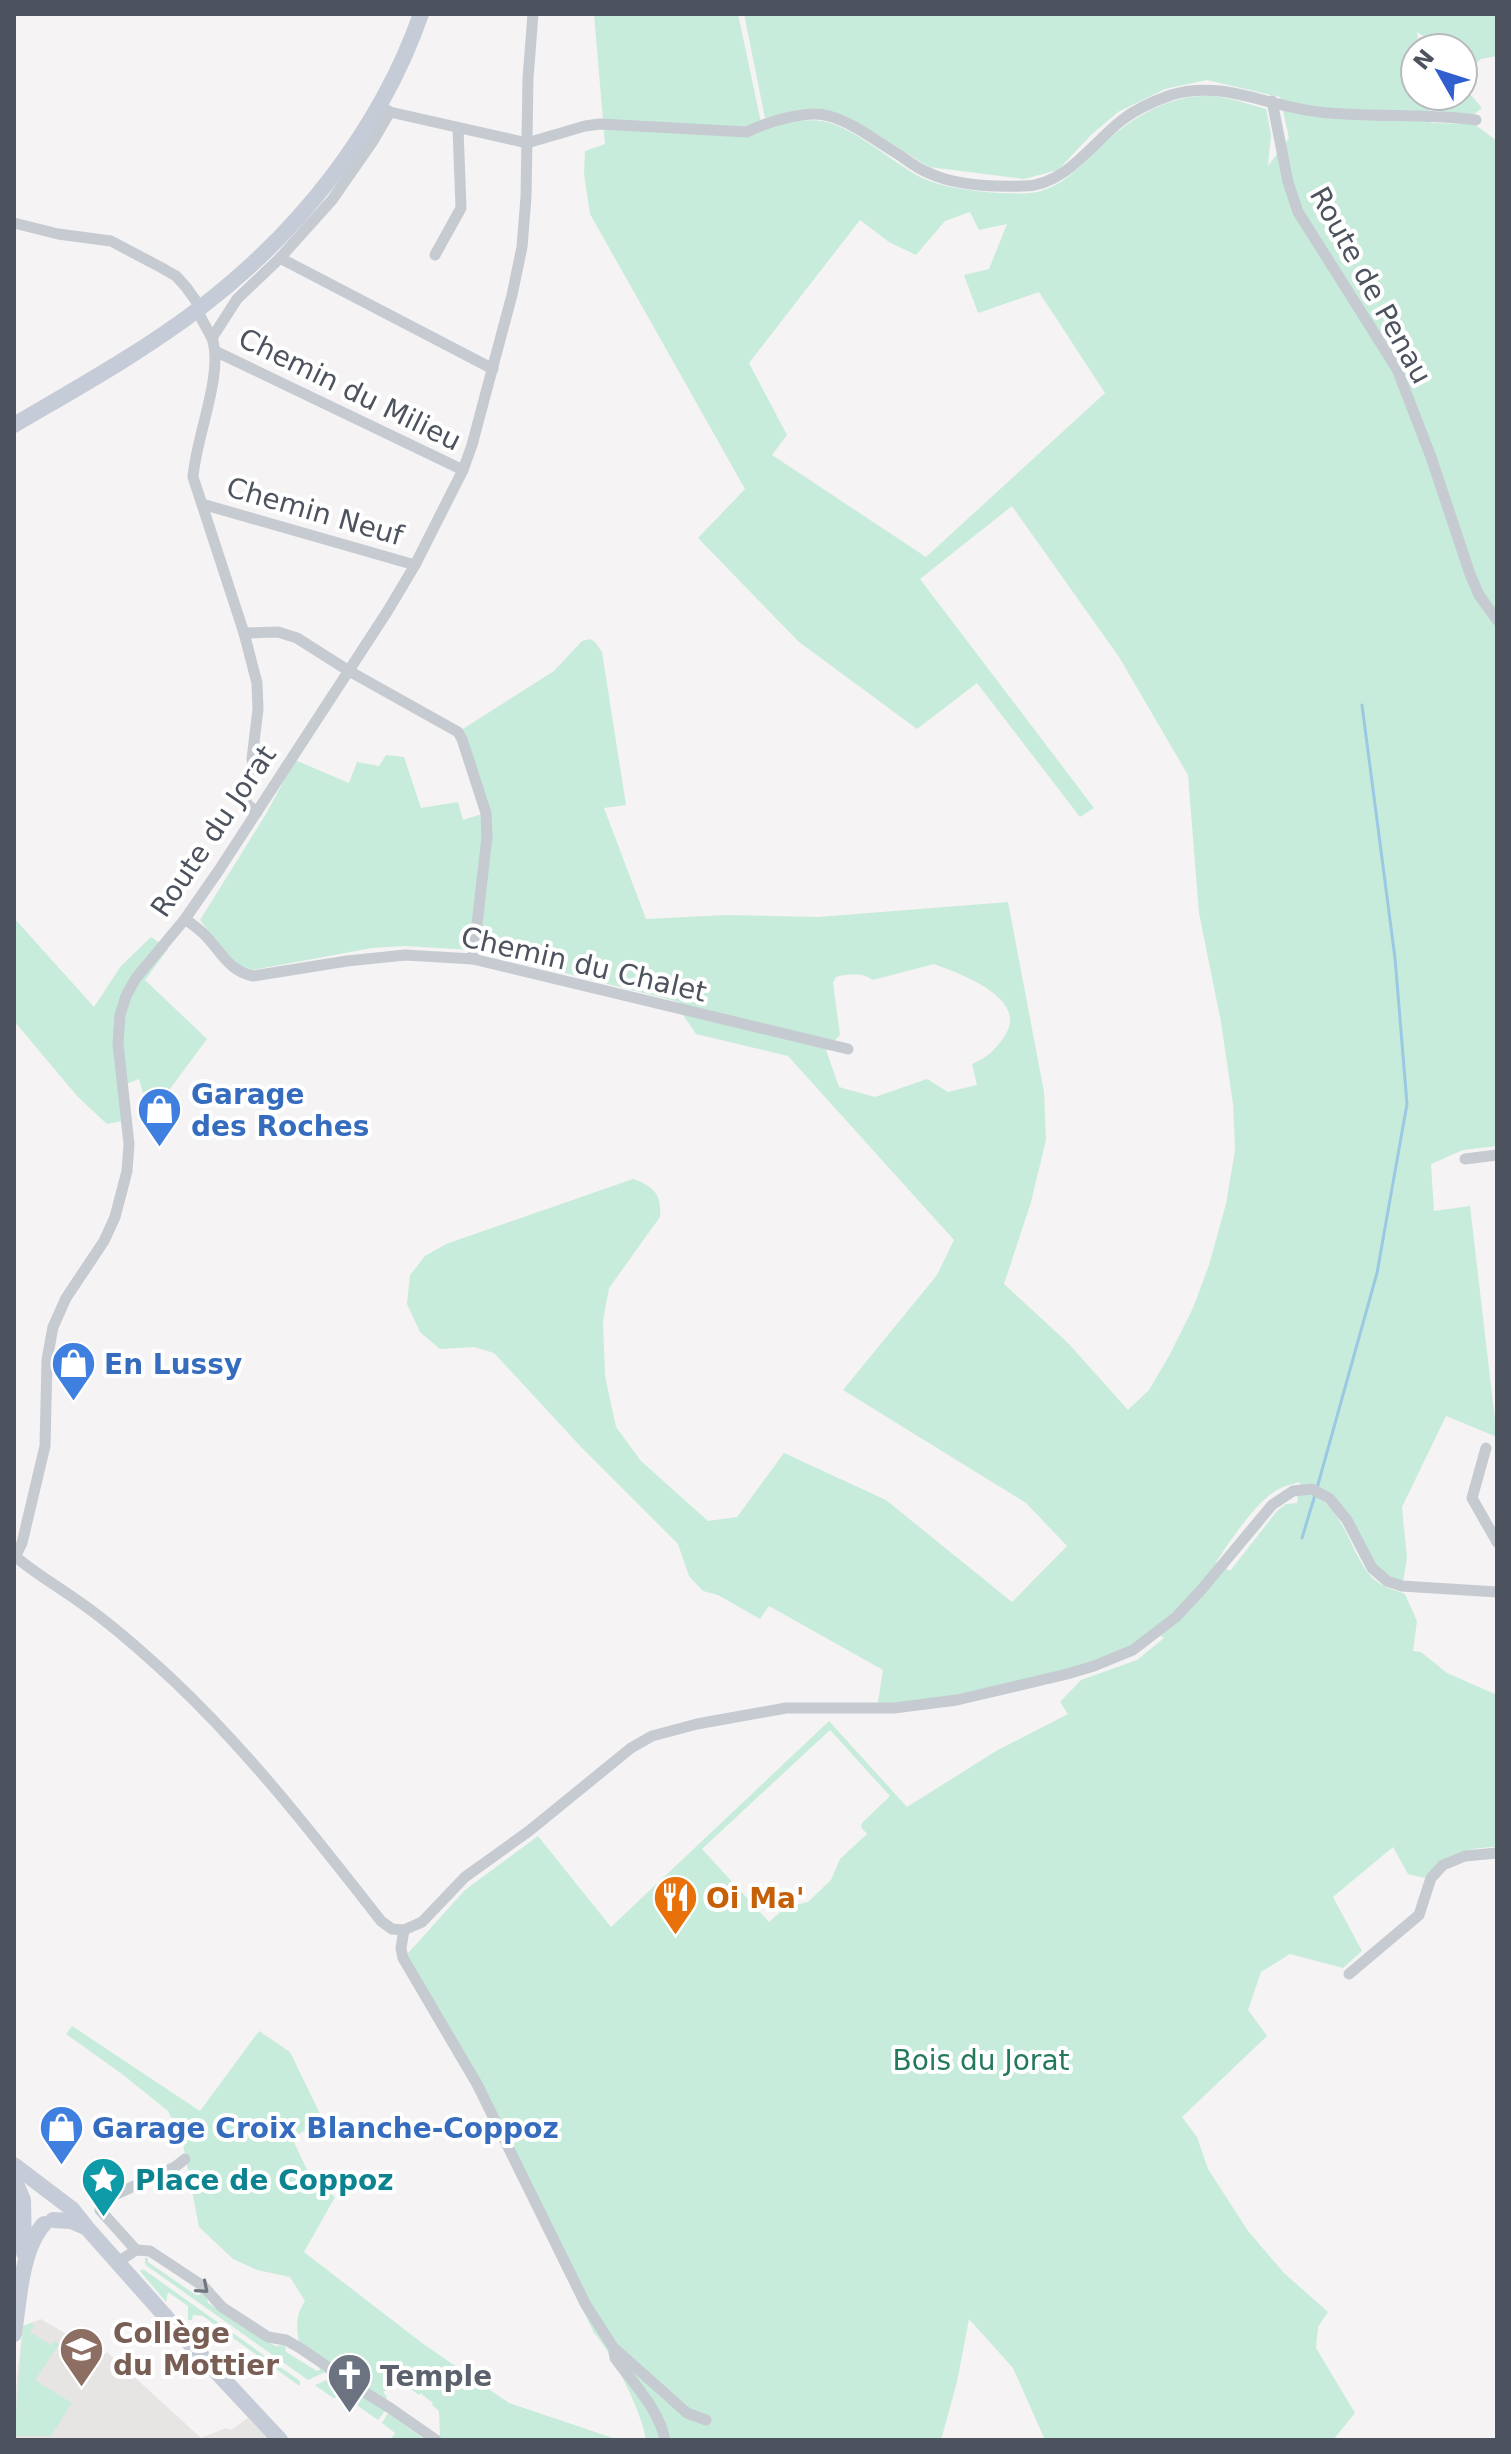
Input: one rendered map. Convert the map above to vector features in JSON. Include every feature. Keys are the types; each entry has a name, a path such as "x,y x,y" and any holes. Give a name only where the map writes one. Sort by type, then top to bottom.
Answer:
{"main road":[{"path":"14,425 125,359 199,309 269,249 297,219 384,108 421,14"},
{"path":"14,2165 76,2213 182,2335 280,2440"},
{"path":"14,2179 24,2207 34,2223 71,2221 87,2228"},
{"path":"24,2270 24,2207 33,2190 51,2193"},
{"path":"14,2334 24,2270 34,2238 58,2209 51,2193"}],"street":[{"name":"Route du Jorat","path":"15,1558 22,1543 45,1446 47,1360 53,1327 66,1298 104,1241 115,1217 127,1171 129,1144 119,1058 120,1015 126,996 136,978 185,919 349,671 415,565 463,470 493,369 522,247 533,14"},
{"path":"212,338 237,299 280,258 332,200 384,108 527,143 600,124 747,132 763,124 789,118 826,114 871,137 926,172 946,180 1025,186 1043,184 1061,174 1123,118 1185,91 1207,89 1321,113 1436,115 1476,120"},
{"name":"Route de Penau","path":"1272,101 1288,182 1298,212 1397,369 1431,457 1470,574 1479,595 1497,620"},
{"path":"435,255 461,208 458,128"},
{"path":"14,223 58,234 111,241 176,276 199,309 212,338 217,352 214,377 195,454 193,477 253,665 258,698 252,784 245,799 257,812"},
{"path":"280,258 493,369"},
{"name":"Chemin du Milieu","path":"217,352 463,470"},
{"name":"Chemin Neuf","path":"202,504 415,565"},
{"path":"244,633 266,631 297,638 349,671 450,726 462,739 486,813 487,837 473,959"},
{"name":"Chemin du Chalet","path":"185,919 206,936 233,968 253,976 405,955 473,959 848,1049"},
{"path":"1465,1159 1497,1155"},
{"path":"1486,1448 1472,1498 1497,1542"},
{"path":"15,1558 83,1604 173,1680 297,1814 381,1921 392,1929 404,1930 422,1922 465,1877 529,1831 631,1748 652,1736 723,1718 786,1708 894,1708 957,1700 1067,1674 1133,1650 1176,1617 1272,1505 1298,1489 1312,1489 1335,1504 1372,1568 1387,1581 1402,1586 1497,1592"},
{"path":"1349,1974 1413,1922 1419,1915 1431,1878 1443,1865 1465,1856 1497,1853"},
{"path":"404,1930 403,1958 477,2084 586,2305 613,2347 687,2413 706,2420"},
{"path":"136,2250 105,2217 100,2210 101,2204 185,2159"},
{"path":"118,2262 136,2250 150,2251 203,2286 222,2307 268,2337 286,2340 300,2348 436,2440"},
{"path":"613,2347 615,2358 649,2404 663,2429 665,2440"}],"shaded area":[{"name":"Collège du Mottier","path":"41,2319 103,2356 107,2352 201,2438 226,2428 231,2430 248,2418 268,2439 14,2440 23,2326"}],"green space":[{"name":"Bois du Jorat","path":"594,14 738,14 762,127 822,121 847,130 932,182 975,191 1030,193 1058,184 1132,121 1160,106 1191,97 1222,97 1266,109 1271,135 1268,166 1289,138 1280,97 1207,80 1165,89 1118,112 1058,170 1024,179 929,167 875,133 825,109 765,118 744,14 1497,14 1497,56 1479,61 1479,32 1399,32 1399,112 1429,112 1431,123 1474,124 1497,141 1497,1146 1463,1150 1431,1164 1434,1211 1470,1206 1497,1437 1446,1416 1402,1507 1407,1558 1403,1582 1381,1572 1329,1494 1325,1503 1340,1522 1368,1573 1382,1585 1405,1594 1417,1621 1413,1651 1421,1652 1447,1673 1497,1695 1497,1847 1457,1854 1440,1863 1425,1878 1408,1874 1393,1847 1333,1897 1362,1951 1343,1968 1290,1954 1261,1972 1248,2010 1267,2036 1182,2117 1197,2137 1208,2169 1248,2231 1284,2273 1328,2312 1318,2327 1316,2348 1355,2413 1333,2440 1045,2440 1013,2368 969,2319 957,2382 941,2440 646,2440 626,2384 594,2333 488,2113 401,1961 465,1890 538,1836 611,1927 829,1721 907,1807 996,1751 1068,1714 1060,1702 1081,1680 1137,1660 1164,1638 1156,1633 1133,1650 1010,1689 877,1708 883,1670 769,1606 760,1619 718,1595 703,1591 689,1576 678,1544 582,1448 494,1353 474,1347 440,1349 420,1332 407,1304 410,1275 425,1256 446,1244 633,1179 655,1192 660,1203 660,1217 609,1288 603,1321 605,1376 616,1427 641,1461 708,1521 737,1517 784,1453 886,1500 1012,1602 1067,1546 1026,1503 843,1390 937,1275 954,1240 788,1056 696,1034 681,1012 679,1002 474,950 404,946 372,948 253,970 236,965 200,920 266,814 295,760 349,783 357,762 379,766 386,755 404,757 421,808 458,802 463,820 485,813 458,732 554,671 582,641 590,639 602,652 626,805 604,808 646,919 726,915 818,917 1008,902 1044,1092 1046,1140 1031,1202 1004,1284 1068,1343 1128,1410 1149,1390 1193,1308 1226,1204 1235,1150 1233,1104 1221,1022 1199,913 1188,775 1119,657 1012,506 920,579 1094,808 1080,817 977,683 917,729 799,642 698,538 745,489 590,214 584,174 585,151 605,144","holes":["970,212 979,230 1007,224 989,269 964,275 978,313 1039,292 1105,393 926,557 772,455 787,435 749,363 860,220 889,242 916,255 945,221","934,964 975,981 1001,1000 1008,1011 1010,1023 1004,1037 994,1050 972,1064 977,1085 948,1092 927,1079 875,1097 839,1087 826,1050 840,1035 833,983 836,977 864,976 873,980","1300,1482 1297,1503 1286,1504 1277,1511 1230,1571 1216,1562 1264,1500 1281,1488","830,1730 890,1796 862,1823 861,1827 867,1834 840,1859 831,1880 808,1902 786,1907 769,1922 702,1849"]},
{"path":"14,918 94,1007 121,966 151,937 168,949 145,980 207,1039 158,1105 144,1096 139,1079 121,1086 122,1121 107,1124 78,1097 14,1021"},
{"path":"72,2026 200,2111 259,2031 290,2052 323,2120 292,2138 310,2176 335,2197 304,2252 422,2343 509,2403 619,2440 440,2440 439,2411 420,2393 398,2384 383,2392 386,2399 371,2398 300,2348 298,2318 305,2301 290,2277 257,2270 233,2259 199,2227 182,2139 168,2111 66,2034"},
{"path":"145,2258 196,2295 200,2295 201,2291 206,2294 208,2303 275,2346 285,2345 286,2352 317,2371 320,2370 318,2364 325,2372 308,2380 147,2266"},
{"path":"143,2269 300,2381 300,2385 203,2316 193,2315 192,2320 188,2320 188,2306 168,2292 166,2302 140,2271"},
{"path":"34,2325 30,2332 51,2345 55,2341 59,2344 35,2380 72,2403 51,2436 14,2436 23,2326"},
{"path":"334,2377 385,2411 378,2420 345,2397 333,2398 315,2385"},
{"path":"388,2413 425,2440 390,2440 395,2433 382,2423"}],"waterway":[{"path":"1317,1488 1377,1273 1407,1104 1395,958 1362,705"},
{"path":"1302,1538 1315,1495"}],"place":[{"name":"Garage des Roches","path":"160,1149"},
{"name":"En Lussy","path":"73,1403"},
{"name":"Oi Ma'","path":"675,1937"},
{"name":"Garage Croix Blanche-Coppoz","path":"61,2167"},
{"name":"Place de Coppoz","path":"104,2219"},
{"name":"Collège du Mottier","path":"82,2388"},
{"name":"Temple","path":"349,2415"}]}
